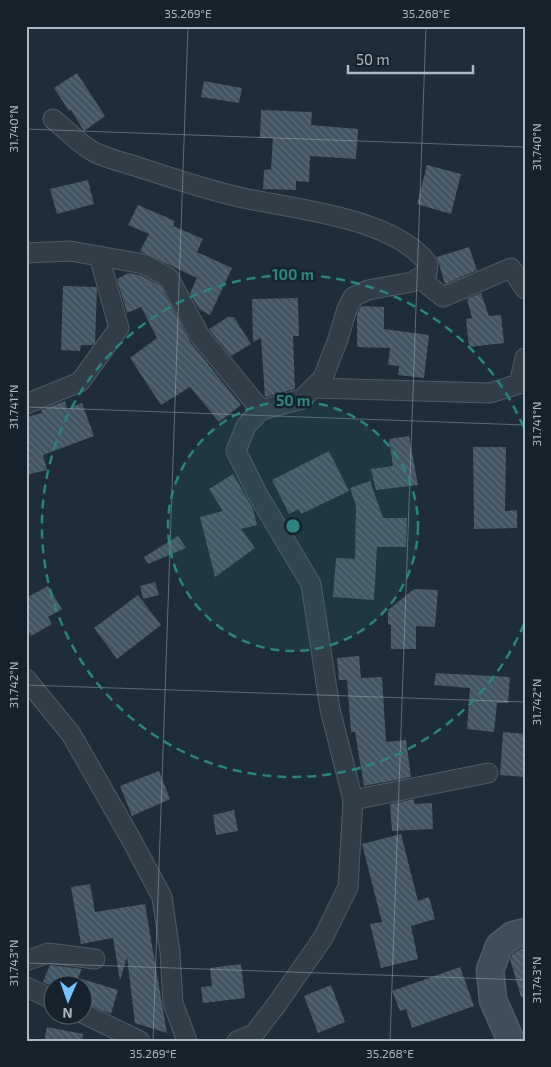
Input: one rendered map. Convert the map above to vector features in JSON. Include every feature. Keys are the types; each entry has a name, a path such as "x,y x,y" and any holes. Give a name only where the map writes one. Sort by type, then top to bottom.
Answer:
{"street":[{"path":"53,119 93,152 242,198 343,218 380,231 420,253 428,264 427,273 412,282 368,290 353,297 323,378 302,399 261,410 246,426 236,451 258,495 311,584 330,709 353,800 348,887 323,938 278,1004 254,1034 237,1041"},
{"path":"26,253 70,251 99,256 144,264 169,278 200,336 261,410"},
{"path":"26,404 80,382 119,328 99,256"},
{"path":"420,278 443,297 511,268 525,289"},
{"path":"314,388 490,393 519,384 525,358"},
{"path":"26,679 71,734 131,839 162,898 170,952 173,1003 187,1041"},
{"path":"353,800 488,774"},
{"path":"511,1041 493,1000 490,970 499,946 513,935 525,932"},
{"path":"26,961 48,953 96,959"},
{"path":"26,987 42,994"},
{"path":"92,1018 140,1041"}],"building":[{"path":"77,73 105,116 84,131 54,88"},
{"path":"204,81 242,88 239,103 201,97"},
{"path":"261,110 312,112 311,125 358,129 356,159 310,156 309,182 296,181 296,190 263,189 264,170 271,169 273,138 260,138"},
{"path":"427,165 461,174 451,214 417,204"},
{"path":"88,180 94,204 57,214 50,189"},
{"path":"138,205 175,221 173,226 203,239 197,252 232,268 210,315 199,309 190,293 197,278 140,251 149,234 128,225"},
{"path":"469,247 477,270 445,284 437,257"},
{"path":"128,273 140,275 161,286 191,343 241,405 219,422 190,387 161,405 130,358 157,338 141,307 127,313 117,279"},
{"path":"63,286 96,287 97,289 95,343 93,345 81,345 80,351 61,350"},
{"path":"481,293 489,316 501,315 504,343 469,347 466,319 472,318 467,299"},
{"path":"298,298 299,336 293,336 295,389 265,397 261,338 253,342 252,299"},
{"path":"361,306 384,307 384,329 429,335 424,378 398,375 399,366 388,365 390,348 357,347 357,314"},
{"path":"228,317 234,317 251,344 231,356 209,329"},
{"path":"65,401 67,409 82,403 94,436 43,455 47,470 26,475 26,417 42,413 41,410"},
{"path":"409,436 418,485 376,490 371,469 393,466 389,439"},
{"path":"473,447 506,447 505,511 517,510 517,528 474,529"},
{"path":"329,451 349,491 301,514 299,509 289,514 272,480"},
{"path":"233,474 253,509 257,525 241,529 255,548 215,577 200,517 223,511 209,489"},
{"path":"370,481 383,518 407,518 406,547 377,547 374,600 333,597 336,558 355,559 356,506 350,488"},
{"path":"178,536 186,548 148,564 144,557"},
{"path":"155,582 159,595 143,599 140,586"},
{"path":"48,586 62,609 48,617 52,624 31,636 26,627 26,598"},
{"path":"414,589 438,590 435,627 416,626 416,649 391,649 391,625 388,624 388,610"},
{"path":"138,595 161,625 117,659 94,628"},
{"path":"359,656 361,678 382,677 386,742 406,740 411,777 364,786 355,732 351,732 347,680 339,680 337,658"},
{"path":"436,673 510,677 508,703 497,703 494,732 467,729 470,688 434,685"},
{"path":"503,732 525,734 525,777 500,775"},
{"path":"159,771 170,799 132,816 120,786"},
{"path":"414,799 414,804 432,803 433,829 392,831 390,804"},
{"path":"234,810 238,831 216,835 213,815"},
{"path":"401,834 418,901 429,897 435,919 411,926 418,959 381,968 370,924 382,922 362,844"},
{"path":"90,884 95,912 145,904 167,1033 135,1023 127,957 120,981 113,938 81,944 71,887"},
{"path":"525,948 525,997 521,997 510,959 520,949"},
{"path":"241,964 245,998 203,1003 201,987 212,986 210,968"},
{"path":"50,965 82,969 80,974 46,974"},
{"path":"460,967 474,1006 412,1028 406,1009 400,1011 392,991"},
{"path":"92,982 118,990 111,1014 92,1006"},
{"path":"331,985 345,1022 318,1033 304,996"},
{"path":"47,1027 83,1034 82,1041 44,1041"}]}
